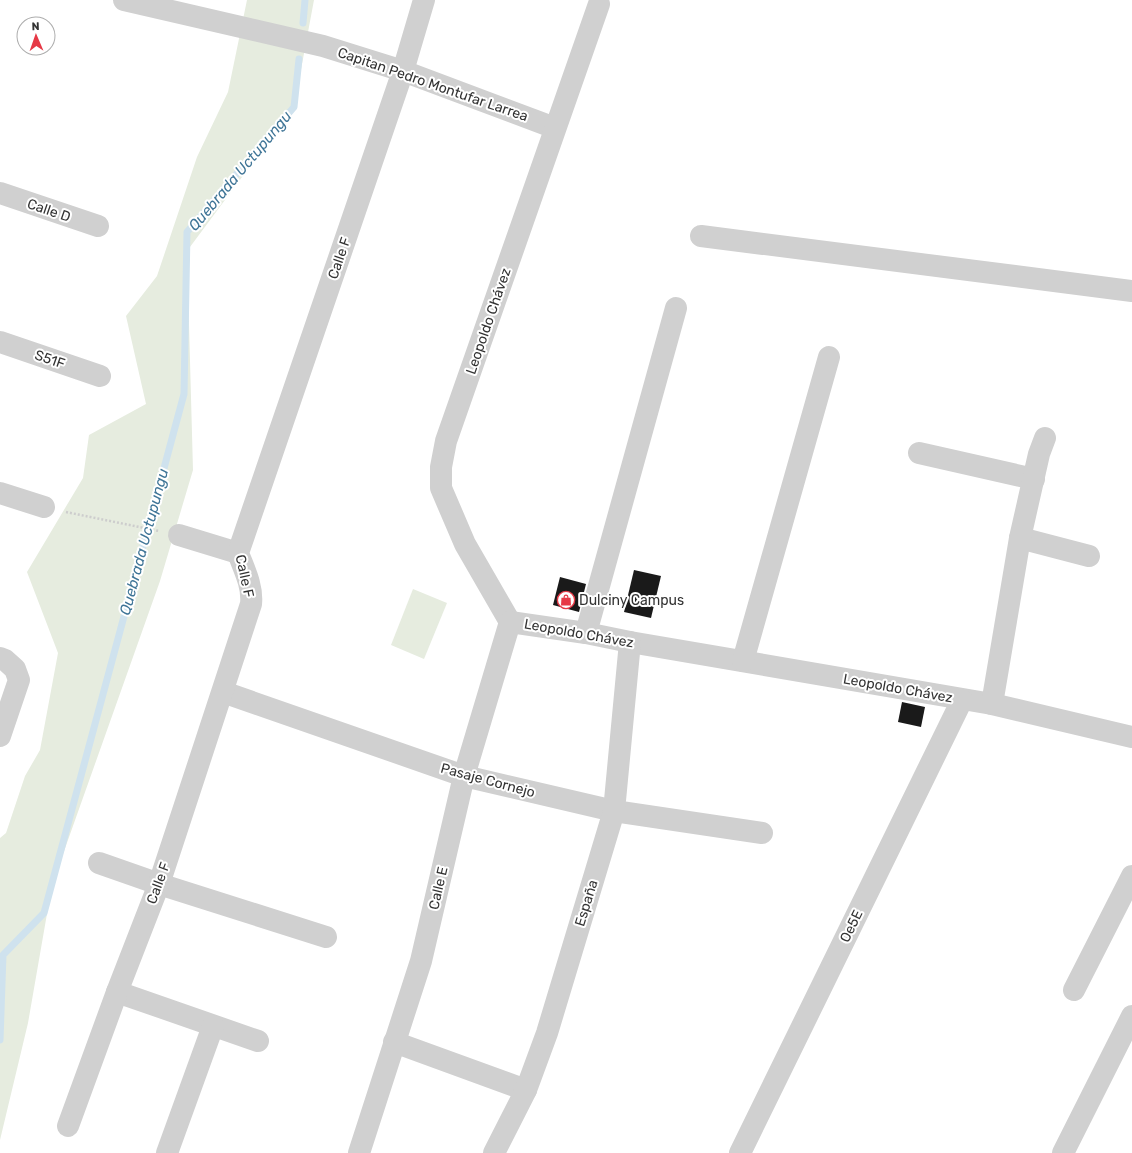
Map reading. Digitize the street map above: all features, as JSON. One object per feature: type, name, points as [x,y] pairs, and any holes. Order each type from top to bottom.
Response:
[{"type":"street","name":"Capitan Pedro Montufar Larrea","points":[[124,0],[323,46],[403,71],[555,128]]},
{"type":"street","name":"Calle F","points":[[68,1126],[158,884],[251,604],[252,596],[250,587],[238,553],[403,71],[424,0]]},
{"type":"street","name":"Leopoldo Chávez","points":[[598,4],[446,441],[441,467],[441,488],[465,544],[510,622],[586,633],[630,642],[992,704],[1132,737]]},
{"type":"street","name":"Calle D","points":[[0,193],[98,226]]},
{"type":"street","points":[[701,236],[1132,291]]},
{"type":"street","points":[[586,633],[676,308]]},
{"type":"street","name":"S51F","points":[[0,342],[100,376]]},
{"type":"street","points":[[744,661],[829,357]]},
{"type":"street","points":[[992,704],[1020,538],[1039,454],[1045,438]]},
{"type":"street","points":[[919,453],[1034,479]]},
{"type":"street","points":[[0,493],[44,507]]},
{"type":"street","points":[[179,535],[238,553]]},
{"type":"street","points":[[1020,538],[1089,556]]},
{"type":"street","name":"Calle E","points":[[358,1153],[421,961],[464,776],[510,622]]},
{"type":"street","name":"España","points":[[494,1153],[526,1090],[547,1032],[614,811],[630,642]]},
{"type":"street","points":[[0,658],[5,660],[15,669],[19,680],[0,736]]},
{"type":"street","name":"Pasaje Cornejo","points":[[223,692],[464,776],[614,811],[762,833]]},
{"type":"street","name":"Oe5E","points":[[740,1153],[962,700]]},
{"type":"street","points":[[99,863],[158,884],[326,937]]},
{"type":"street","points":[[1074,990],[1132,876]]},
{"type":"street","points":[[117,992],[258,1042]]},
{"type":"street","points":[[1063,1153],[1132,1016]]},
{"type":"street","points":[[166,1153],[214,1026]]},
{"type":"street","points":[[394,1042],[526,1090]]},
{"type":"path","points":[[44,507],[179,535]]},
{"type":"shaded area","points":[[247,0],[314,0],[294,107],[187,251],[193,470],[160,581],[52,885],[28,1023],[0,1140],[0,838],[6,833],[25,776],[40,750],[58,653],[27,572],[83,478],[89,435],[146,404],[126,316],[157,276],[197,157],[228,92]]},
{"type":"shaded area","points":[[413,589],[447,603],[424,659],[391,645]]},
{"type":"building","points":[[634,570],[661,576],[651,618],[624,612]]},
{"type":"building","points":[[560,577],[586,584],[579,612],[553,605]]},
{"type":"building","points":[[902,702],[925,707],[921,727],[898,722]]},
{"type":"waterway","name":"Quebrada Uctupungu","points":[[303,23],[305,0]]},
{"type":"waterway","name":"Quebrada Uctupungu","points":[[0,1040],[3,955],[44,913],[184,394],[187,232],[294,107],[299,59]]},
{"type":"place","name":"Dulciny Campus","points":[[566,600]]}]
